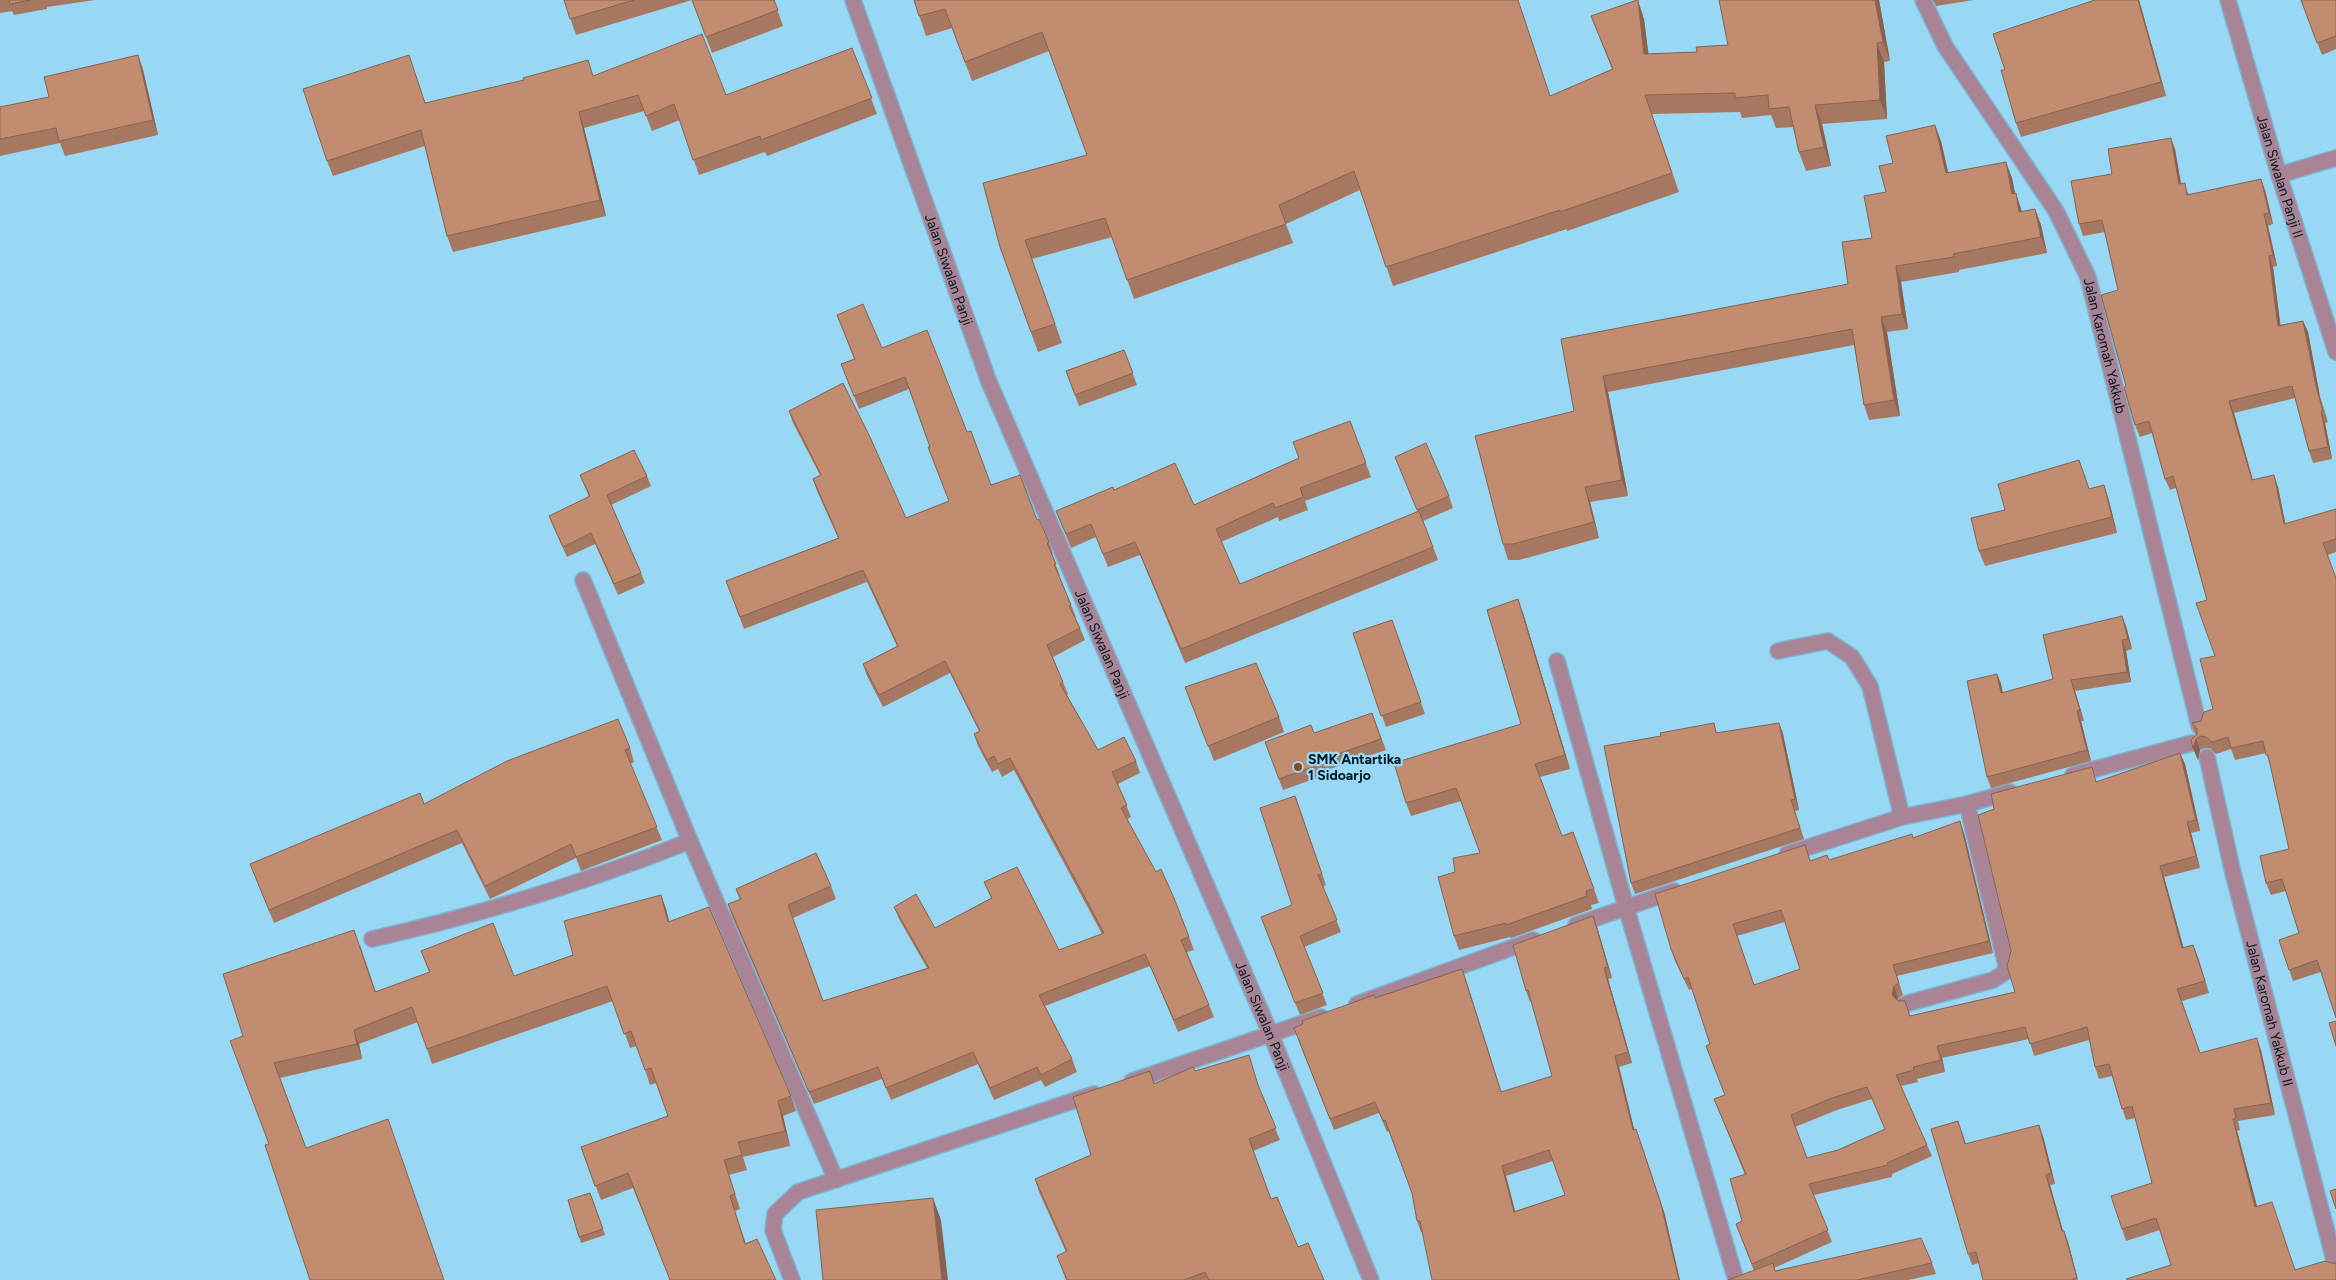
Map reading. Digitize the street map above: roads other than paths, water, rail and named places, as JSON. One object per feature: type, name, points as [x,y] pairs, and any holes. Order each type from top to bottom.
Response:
[{"type":"street","name":"Jalan Siwalan Panji","points":[[854,0],[990,382],[1271,1035],[1371,1280]]},
{"type":"street","name":"Jalan Karomah Yakkub","points":[[1923,0],[1945,46],[2056,211],[2088,277],[2199,726]]},
{"type":"street","name":"Jalan Siwalan Panji II","points":[[2228,0],[2279,175],[2336,352]]},
{"type":"street","points":[[2279,175],[2336,158]]},
{"type":"street","points":[[583,580],[690,841],[836,1180]]},
{"type":"street","points":[[1778,651],[1828,641],[1852,657],[1870,686],[1902,817]]},
{"type":"street","points":[[1557,661],[1626,907],[1736,1280]]},
{"type":"street","points":[[2061,778],[2192,743]]},
{"type":"street","name":"Jalan Karomah Yakkub II","points":[[2207,757],[2233,873],[2336,1267]]},
{"type":"street","points":[[1773,859],[1902,817],[1967,804],[2023,788]]},
{"type":"street","points":[[1905,1004],[1993,980],[2004,973],[2006,964],[1967,804]]},
{"type":"street","points":[[372,939],[456,919],[625,866],[690,841]]},
{"type":"street","points":[[792,1280],[773,1230],[775,1214],[798,1192],[1271,1035],[1626,907],[1690,886]]},
{"type":"place","name":"SMK Antartika 1 Sidoarjo","points":[[1298,767]]}]
